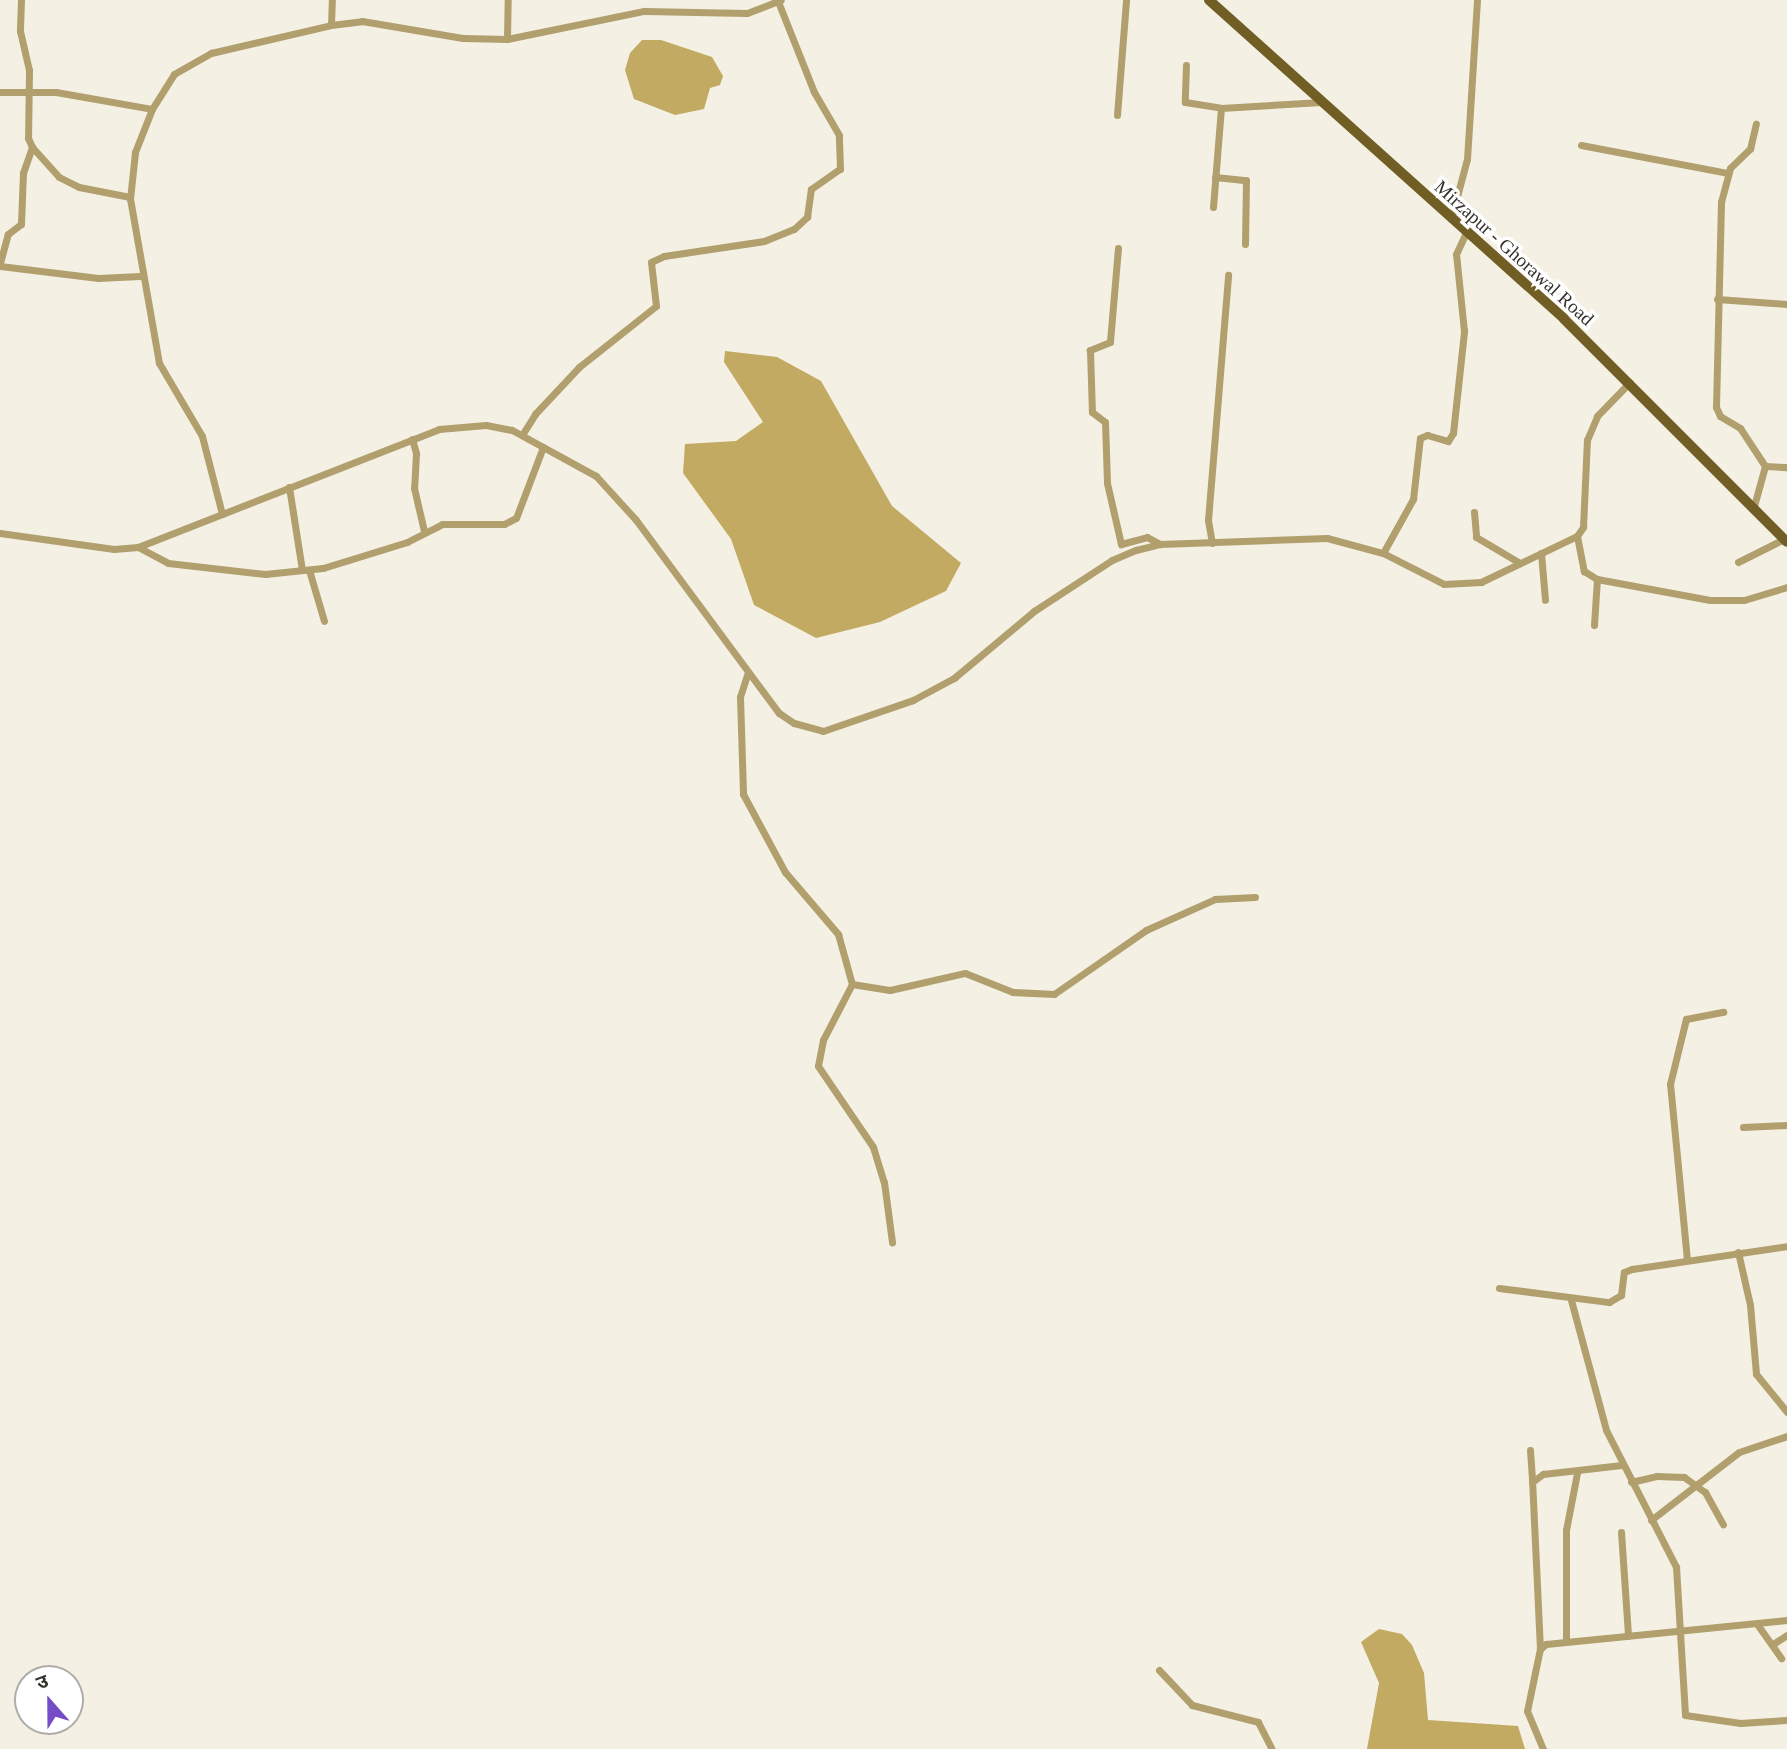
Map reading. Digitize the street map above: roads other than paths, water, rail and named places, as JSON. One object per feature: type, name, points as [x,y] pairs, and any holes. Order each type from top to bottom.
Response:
[{"type":"main road","name":"Mirzapur - Ghorawal Road","points":[[1209,0],[1630,383],[1786,540]]},
{"type":"street","points":[[22,0],[20,31],[32,146],[23,173],[21,224],[7,236],[0,264],[98,278],[140,276]]},
{"type":"street","points":[[331,25],[332,0]]},
{"type":"street","points":[[506,39],[508,0]]},
{"type":"street","points":[[1117,115],[1126,0]]},
{"type":"street","points":[[1451,219],[1467,159],[1477,0]]},
{"type":"street","points":[[222,514],[202,436],[159,363],[140,276],[130,197],[130,169],[152,108],[174,74],[194,60],[331,25],[362,21],[463,38],[506,39],[644,12],[731,15],[780,2],[814,92],[839,135],[840,169],[811,189],[807,217],[794,229],[764,241],[664,256],[651,262],[656,306],[579,367],[535,414],[522,435]]},
{"type":"street","points":[[1186,65],[1185,102],[1221,108],[1322,102]]},
{"type":"street","points":[[0,92],[87,96],[152,108]]},
{"type":"street","points":[[1213,207],[1221,108]]},
{"type":"street","points":[[1754,506],[1765,466],[1740,428],[1717,412],[1717,299],[1721,202],[1728,173],[1750,149],[1756,124]]},
{"type":"street","points":[[1581,145],[1728,173]]},
{"type":"street","points":[[32,146],[59,177],[79,187],[130,197]]},
{"type":"street","points":[[1215,177],[1246,180],[1245,244]]},
{"type":"street","points":[[1383,553],[1413,499],[1420,438],[1427,435],[1448,441],[1453,433],[1464,331],[1456,254],[1466,233]]},
{"type":"street","points":[[1118,248],[1110,342],[1090,350],[1092,412],[1105,422],[1107,483],[1121,544],[1147,537],[1160,544]]},
{"type":"street","points":[[1212,543],[1208,520],[1228,275]]},
{"type":"street","points":[[1717,299],[1787,304]]},
{"type":"street","points":[[0,533],[114,549],[138,547],[439,429],[486,425],[522,435],[596,476],[617,496],[779,713],[794,723],[823,731],[860,721],[954,678],[1034,611],[1112,560],[1160,544],[1327,538],[1383,553],[1444,584],[1461,586],[1541,554],[1577,536],[1583,527],[1587,440],[1597,416],[1630,383]]},
{"type":"street","points":[[412,439],[416,453],[414,488],[424,531]]},
{"type":"street","points":[[138,547],[167,563],[252,574],[306,570],[407,542],[442,524],[513,521],[543,447]]},
{"type":"street","points":[[1765,466],[1787,467]]},
{"type":"street","points":[[289,486],[306,570],[324,621]]},
{"type":"street","points":[[1474,512],[1476,537],[1520,563]]},
{"type":"street","points":[[1577,536],[1584,571],[1597,579],[1710,600],[1744,600],[1787,587]]},
{"type":"street","points":[[1738,562],[1766,552],[1786,540]]},
{"type":"street","points":[[1541,554],[1545,600]]},
{"type":"street","points":[[1594,625],[1597,579]]},
{"type":"street","points":[[748,672],[740,696],[743,794],[785,872],[838,934],[852,984],[823,1040],[818,1066],[873,1147],[884,1182],[892,1242]]},
{"type":"street","points":[[852,984],[890,990],[965,973],[1013,992],[1054,994],[1146,930],[1215,899],[1255,897]]},
{"type":"street","points":[[1687,1260],[1677,1192],[1670,1084],[1686,1019],[1724,1012]]},
{"type":"street","points":[[1743,1127],[1787,1125]]},
{"type":"street","points":[[1499,1288],[1571,1300],[1616,1300],[1624,1272],[1787,1246]]},
{"type":"street","points":[[1738,1252],[1750,1305],[1756,1374],[1787,1412]]},
{"type":"street","points":[[1571,1300],[1596,1400],[1621,1465],[1676,1567],[1683,1632],[1682,1707],[1688,1718],[1740,1723],[1787,1720]]},
{"type":"street","points":[[1651,1520],[1693,1483],[1738,1452],[1787,1436]]},
{"type":"street","points":[[1530,1450],[1540,1649],[1527,1711],[1543,1749]]},
{"type":"street","points":[[1532,1482],[1543,1475],[1577,1473],[1621,1465]]},
{"type":"street","points":[[1566,1640],[1566,1531],[1577,1473]]},
{"type":"street","points":[[1631,1482],[1671,1475],[1693,1483],[1704,1492],[1723,1524]]},
{"type":"street","points":[[1621,1532],[1628,1636]]},
{"type":"street","points":[[1540,1649],[1566,1640],[1683,1632],[1787,1620]]},
{"type":"street","points":[[1757,1624],[1781,1658]]},
{"type":"street","points":[[1773,1644],[1787,1635]]},
{"type":"street","points":[[1159,1670],[1192,1705],[1258,1721],[1272,1749]]}]
